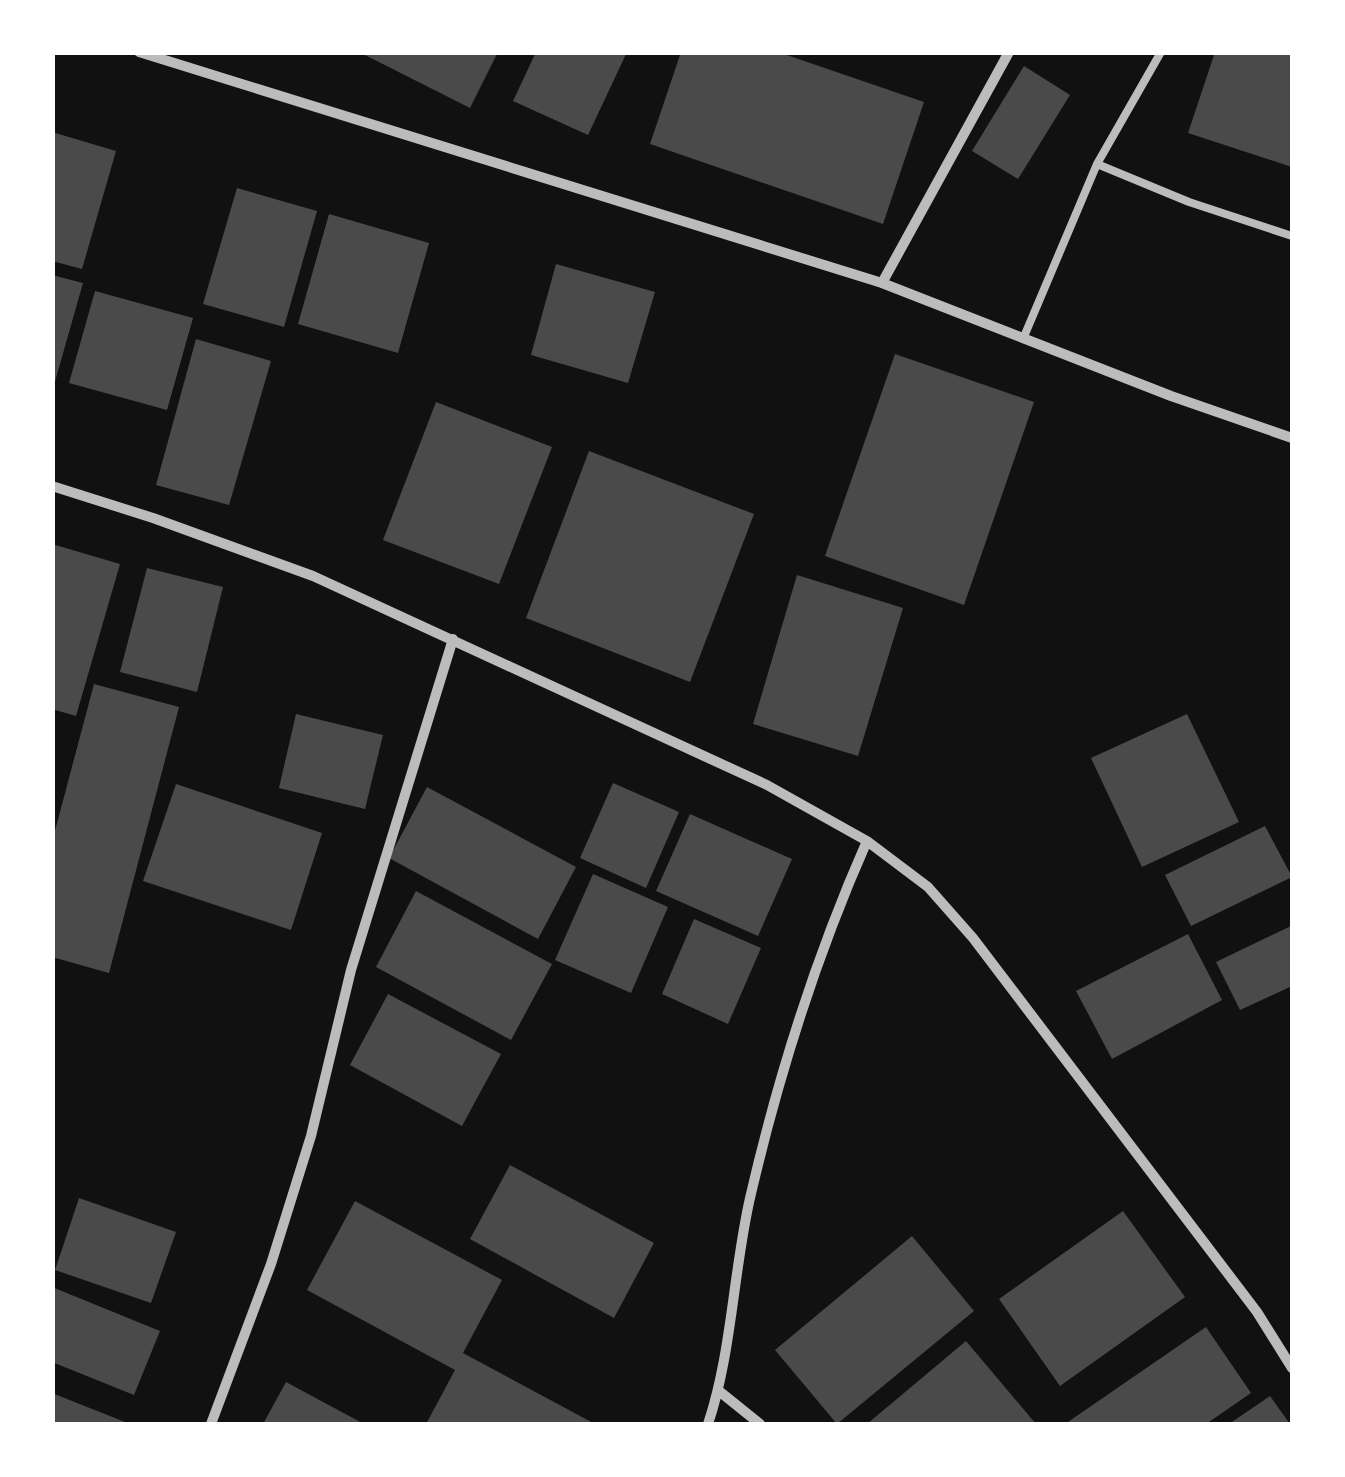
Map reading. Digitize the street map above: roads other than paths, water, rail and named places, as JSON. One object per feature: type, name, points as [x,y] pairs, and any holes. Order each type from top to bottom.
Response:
[{"type":"street","points":[[139,52],[882,284],[1170,396],[1292,438]]},
{"type":"street","points":[[882,284],[1009,52]]},
{"type":"street","points":[[52,486],[313,576],[766,785],[867,841],[928,887],[973,938],[1257,1312],[1292,1368]]},
{"type":"street","points":[[211,1424],[272,1264],[311,1136],[351,970],[452,638]]},
{"type":"street","points":[[708,1424],[719,1392],[734,1286],[764,1146],[828,936],[867,841]]},
{"type":"street","points":[[719,1392],[760,1424]]},
{"type":"lane","points":[[1023,339],[1098,164],[1160,52]]},
{"type":"lane","points":[[1098,164],[1189,202],[1292,236]]}]
